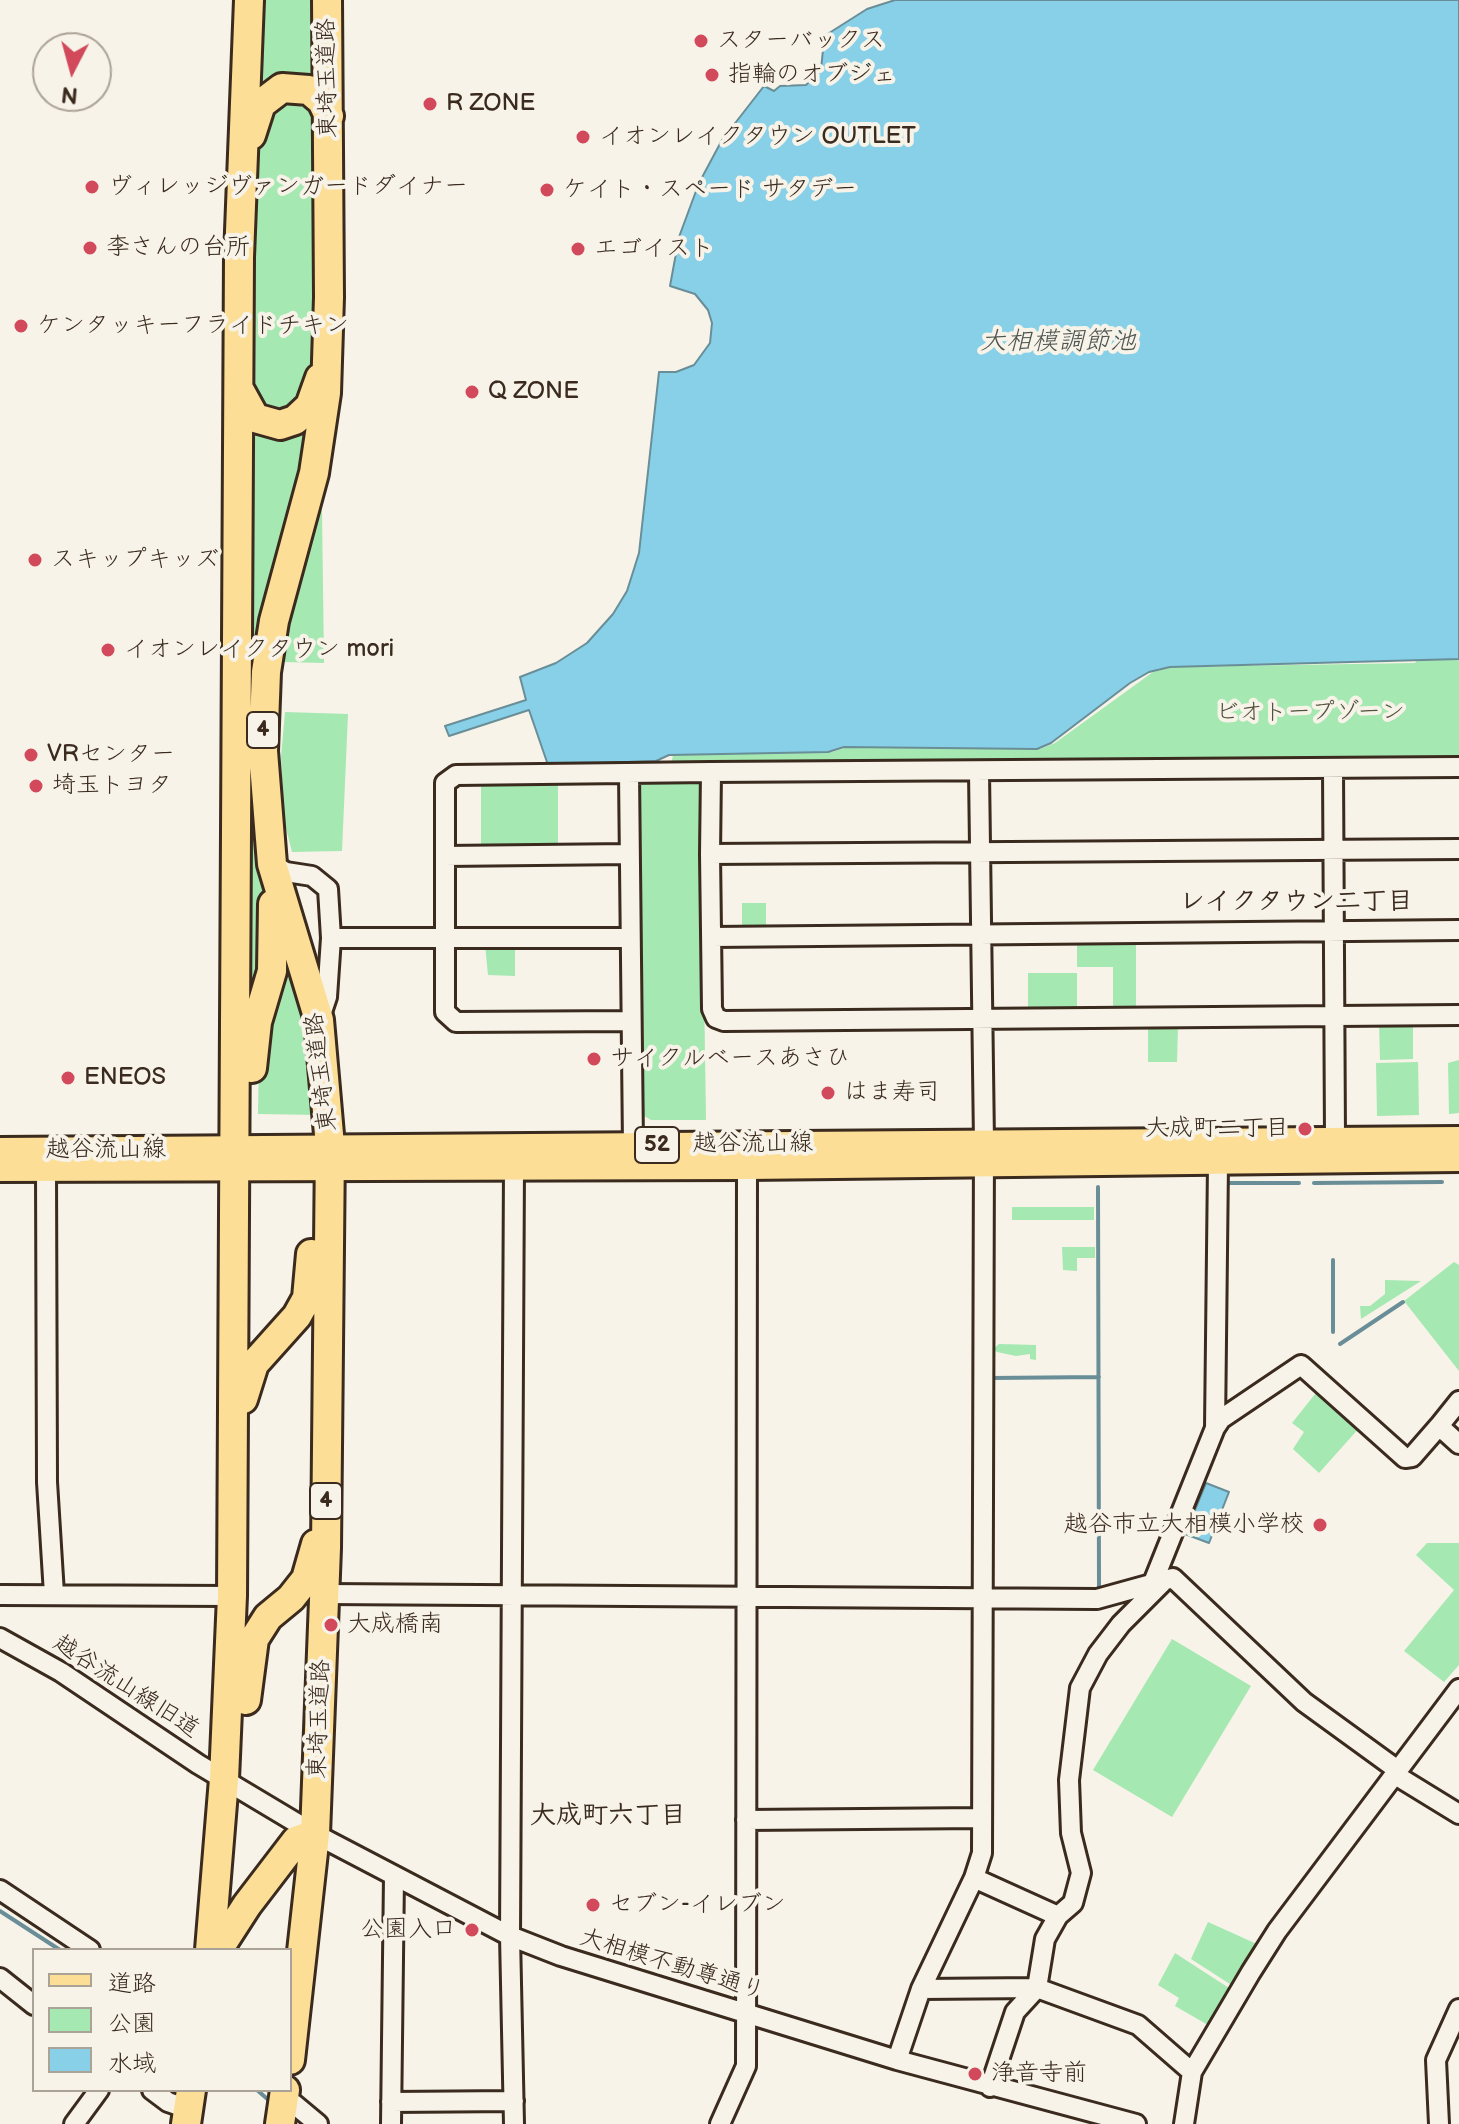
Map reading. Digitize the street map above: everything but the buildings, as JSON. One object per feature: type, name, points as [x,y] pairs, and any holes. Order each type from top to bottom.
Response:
[{"type":"highway","name":"4","points":[[210,1948],[224,1779],[232,1596],[240,1156],[238,388],[240,202],[249,0]]},
{"type":"highway","name":"東埼玉道路","points":[[292,2042],[315,1834],[326,1488],[326,1160],[319,1020],[272,864],[263,751],[266,672],[279,597],[303,517],[321,434],[329,314],[327,0]]},
{"type":"highway","name":"4","points":[[240,202],[248,175],[252,126],[266,98],[282,88],[300,87],[322,101],[329,116]]},
{"type":"highway","name":"4","points":[[238,388],[248,410],[263,423],[280,425],[304,413],[319,384],[329,314]]},
{"type":"highway","name":"4","points":[[240,1156],[253,1050],[274,954],[272,864]]},
{"type":"highway","name":"4","points":[[235,1445],[247,1382],[254,1364],[265,1347],[291,1323],[307,1298],[326,1160]]},
{"type":"highway","name":"4","points":[[224,1779],[238,1763],[243,1751],[248,1668],[254,1639],[268,1617],[291,1598],[306,1579],[314,1558],[326,1488]]},
{"type":"highway","points":[[219,1948],[232,1926],[296,1841],[315,1834]]},
{"type":"main road","name":"越谷流山線","points":[[0,1150],[514,1167],[747,1167],[982,1153],[1335,1139],[1459,1139]]},
{"type":"main road","name":"越谷流山線","points":[[326,1160],[633,1145],[982,1153],[1218,1163],[1459,1159]]},
{"type":"main road","name":"越谷流山線","points":[[0,1169],[46,1170],[240,1156]]},
{"type":"street","points":[[630,1021],[456,1022],[445,1012],[445,783],[456,775],[1459,767]]},
{"type":"street","points":[[1333,769],[1335,1139]]},
{"type":"street","points":[[711,772],[712,1009],[716,1018],[724,1021],[1459,1015]]},
{"type":"street","points":[[897,2060],[921,1989],[982,1859],[983,934],[979,772]]},
{"type":"street","points":[[629,773],[633,1145]]},
{"type":"street","points":[[710,854],[1459,849]]},
{"type":"street","points":[[445,856],[629,854]]},
{"type":"street","points":[[272,864],[286,872],[312,876],[328,889],[331,938],[327,997],[319,1020]]},
{"type":"street","points":[[712,937],[1459,930]]},
{"type":"street","points":[[331,938],[630,938]]},
{"type":"street","points":[[1215,1428],[1218,1163]]},
{"type":"street","points":[[514,1167],[510,1936],[514,2124]]},
{"type":"street","points":[[720,2124],[746,2066],[747,1167]]},
{"type":"street","points":[[46,1170],[47,1482],[54,1594]]},
{"type":"street","points":[[990,2087],[1015,2012],[1037,1988],[1045,1939],[1058,1916],[1073,1903],[1081,1873],[1071,1833],[1069,1780],[1080,1688],[1098,1654],[1159,1582],[1215,1428],[1221,1419],[1301,1365],[1405,1458],[1412,1457],[1459,1401]]},
{"type":"street","points":[[1439,1426],[1459,1444]]},
{"type":"street","points":[[324,1594],[1097,1599],[1173,1578],[1304,1702],[1398,1774],[1459,1814]]},
{"type":"street","points":[[0,1595],[232,1596]]},
{"type":"street","name":"越谷流山線旧道","points":[[0,1638],[61,1672],[224,1779]]},
{"type":"street","points":[[1184,2124],[1192,2072],[1277,1931],[1459,1689]]},
{"type":"street","name":"大相模不動尊通り","points":[[224,1779],[315,1834],[394,1876],[510,1936],[561,1956],[897,2060],[1136,2124]]},
{"type":"street","points":[[746,1820],[982,1818]]},
{"type":"street","points":[[391,2124],[394,1876]]},
{"type":"street","points":[[974,1878],[1058,1916]]},
{"type":"street","points":[[0,1890],[87,1948]]},
{"type":"street","points":[[0,1978],[32,2003]]},
{"type":"street","points":[[921,1989],[1037,1988],[1138,2025],[1192,2072]]},
{"type":"street","points":[[1439,2124],[1436,2060],[1459,2009]]},
{"type":"street","points":[[74,2124],[98,2092]]},
{"type":"street","points":[[155,2092],[168,2102],[189,2108]]},
{"type":"street","points":[[391,2102],[514,2101]]},
{"type":"street","points":[[283,2106],[294,2104],[318,2124]]},
{"type":"green space","points":[[256,0],[319,0],[321,87],[278,78],[253,92]]},
{"type":"green space","points":[[274,101],[311,104],[321,127],[312,380],[300,403],[274,416],[251,394],[248,219],[258,125]]},
{"type":"green space","points":[[318,411],[274,584],[263,842],[267,954],[246,1049],[246,421]]},
{"type":"green space","points":[[319,504],[322,511],[324,663],[283,662],[298,581]]},
{"type":"green space","name":"ビオトープゾーン","points":[[1418,659],[1459,659],[1459,760],[671,765],[673,755],[832,752],[848,747],[1040,749],[1055,743],[1153,672],[1173,667],[1415,663]]},
{"type":"green space","points":[[285,712],[348,714],[342,851],[292,852],[284,820],[281,757]]},
{"type":"green space","points":[[698,778],[701,785],[706,1120],[651,1120],[639,1113],[638,781]]},
{"type":"green space","points":[[481,781],[558,781],[558,849],[481,849]]},
{"type":"green space","points":[[742,903],[766,903],[766,928],[742,928]]},
{"type":"green space","points":[[280,924],[310,1018],[320,1115],[258,1114],[259,1056]]},
{"type":"green space","points":[[1077,939],[1136,940],[1136,1008],[1113,1007],[1113,967],[1077,967]]},
{"type":"green space","points":[[485,944],[515,944],[515,976],[488,975]]},
{"type":"green space","points":[[1028,973],[1077,973],[1077,1008],[1028,1008]]},
{"type":"green space","points":[[1379,1023],[1413,1023],[1413,1059],[1380,1060]]},
{"type":"green space","points":[[1148,1025],[1178,1025],[1177,1062],[1148,1062]]},
{"type":"green space","points":[[1459,1060],[1459,1113],[1449,1114],[1448,1063]]},
{"type":"green space","points":[[1418,1062],[1419,1115],[1377,1116],[1376,1063]]},
{"type":"green space","points":[[1012,1207],[1094,1207],[1094,1220],[1012,1220]]},
{"type":"green space","points":[[1062,1247],[1095,1247],[1095,1258],[1077,1258],[1077,1271],[1063,1270]]},
{"type":"green space","points":[[1454,1262],[1459,1265],[1459,1371],[1404,1301]]},
{"type":"green space","points":[[1385,1280],[1421,1281],[1361,1319],[1360,1306],[1370,1306],[1385,1294]]},
{"type":"green space","points":[[999,1344],[1036,1345],[1036,1360],[1030,1359],[1030,1354],[1016,1356],[997,1352],[993,1349]]},
{"type":"green space","points":[[1319,1389],[1360,1427],[1319,1473],[1293,1449],[1304,1432],[1292,1423]]},
{"type":"green space","points":[[1427,1543],[1459,1543],[1459,1665],[1444,1682],[1404,1651],[1454,1590],[1416,1555]]},
{"type":"green space","points":[[1172,1639],[1251,1686],[1172,1817],[1093,1770]]},
{"type":"green space","points":[[1208,1922],[1259,1945],[1233,1986],[1191,1959]]},
{"type":"green space","points":[[1175,1953],[1229,1988],[1208,2025],[1175,2006],[1179,1998],[1158,1985]]},
{"type":"water","name":"大相模調節池","points":[[895,0],[1459,0],[1459,659],[1170,667],[1149,672],[1130,683],[1051,743],[1037,749],[844,747],[828,752],[669,755],[656,761],[548,765],[529,710],[449,736],[445,726],[526,700],[520,677],[556,663],[587,643],[613,614],[627,591],[639,553],[659,372],[676,372],[694,365],[710,343],[712,323],[708,310],[695,294],[670,286],[679,237],[699,183],[722,140],[764,86],[774,91],[780,86],[806,85],[821,69],[823,50],[831,42],[826,35],[867,9]]},
{"type":"water","points":[[1206,1483],[1229,1492],[1209,1543],[1185,1534]]},
{"type":"waterway","points":[[1314,1183],[1442,1182]]},
{"type":"waterway","points":[[1227,1183],[1299,1183]]},
{"type":"waterway","points":[[1098,1187],[1099,1588]]},
{"type":"waterway","points":[[1333,1260],[1333,1332]]},
{"type":"waterway","points":[[1340,1344],[1403,1302]]},
{"type":"waterway","points":[[991,1378],[1099,1377]]},
{"type":"waterway","points":[[0,1911],[57,1948]]},
{"type":"waterway","points":[[259,2092],[272,2103]]},
{"type":"place","name":"スターバックス","points":[[701,41]]},
{"type":"place","name":"指輪のオブジェ","points":[[712,75]]},
{"type":"place","name":"R ZONE","points":[[430,104]]},
{"type":"place","name":"イオンレイクタウン OUTLET","points":[[583,137]]},
{"type":"place","name":"ヴィレッジヴァンガードダイナー","points":[[92,187]]},
{"type":"place","name":"ケイト・スペード サタデー","points":[[547,190]]},
{"type":"place","name":"李さんの台所","points":[[90,248]]},
{"type":"place","name":"エゴイスト","points":[[578,249]]},
{"type":"place","name":"ケンタッキーフライドチキン","points":[[21,326]]},
{"type":"place","name":"Q ZONE","points":[[472,392]]},
{"type":"place","name":"スキップキッズ","points":[[35,560]]},
{"type":"place","name":"イオンレイクタウン mori","points":[[108,650]]},
{"type":"place","name":"VRセンター","points":[[31,755]]},
{"type":"place","name":"埼玉トヨタ","points":[[36,786]]},
{"type":"place","name":"サイクルベースあさひ","points":[[594,1059]]},
{"type":"place","name":"ENEOS","points":[[68,1078]]},
{"type":"place","name":"はま寿司","points":[[828,1093]]},
{"type":"place","name":"大成町二丁目","points":[[1305,1129]]},
{"type":"place","name":"越谷市立大相模小学校","points":[[1320,1525]]},
{"type":"place","name":"大成橋南","points":[[331,1625]]},
{"type":"place","name":"セブン-イレブン","points":[[593,1905]]},
{"type":"place","name":"公園入口","points":[[472,1930]]},
{"type":"place","name":"浄音寺前","points":[[975,2074]]},
{"type":"district","name":"レイクタウン二丁目","points":[[1296,902]]},
{"type":"district","name":"大成町六丁目","points":[[608,1816]]}]
